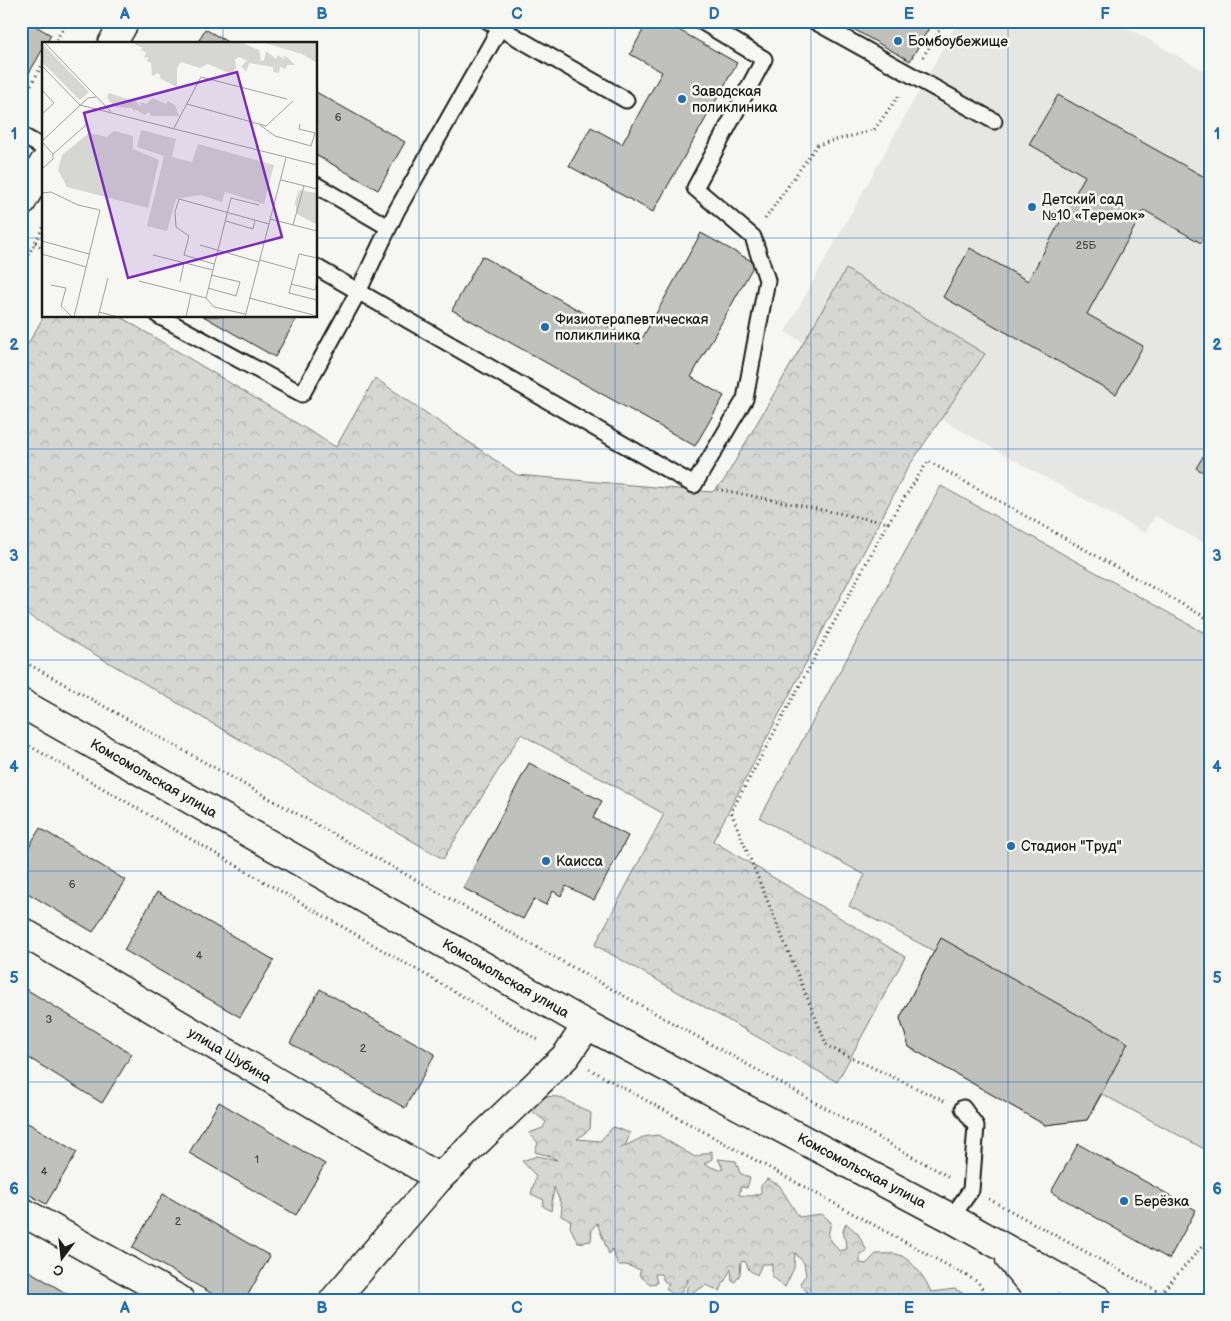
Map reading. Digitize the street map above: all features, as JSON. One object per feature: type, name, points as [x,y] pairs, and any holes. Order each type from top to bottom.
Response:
[{"type":"street","points":[[113,42],[125,21]]},
{"type":"street","points":[[21,203],[42,167]]},
{"type":"street","name":"Комсомольская улица","points":[[21,703],[587,1024],[996,1242],[1098,1300]]},
{"type":"street","name":"улица Шубина","points":[[21,931],[440,1178]]},
{"type":"street","points":[[334,1300],[440,1178],[566,1056],[587,1024]]},
{"type":"street","points":[[21,1211],[180,1300]]},
{"type":"street","name":"Комсомольская улица","points":[[996,1242],[1042,1294],[1045,1300]]},
{"type":"lane","points":[[318,268],[694,485],[746,399],[767,280],[752,237],[695,188],[764,59],[701,21]]},
{"type":"lane","points":[[814,21],[994,121]]},
{"type":"lane","points":[[163,318],[302,394],[358,292],[388,227],[497,24],[626,100]]},
{"type":"lane","points":[[21,135],[42,147]]},
{"type":"lane","points":[[318,186],[388,227]]},
{"type":"lane","points":[[951,1218],[971,1190],[976,1126],[963,1108]]},
{"type":"path","points":[[56,21],[64,26]]},
{"type":"path","points":[[55,42],[67,21]]},
{"type":"path","points":[[752,237],[817,145],[874,130],[913,75],[944,21]]},
{"type":"path","points":[[21,102],[42,65]]},
{"type":"path","points":[[21,268],[42,229]]},
{"type":"path","points":[[34,243],[42,248]]},
{"type":"path","points":[[963,1108],[827,1046],[731,812],[888,522],[928,461],[1210,620]]},
{"type":"path","points":[[694,485],[888,522]]},
{"type":"path","points":[[21,660],[1171,1300]]},
{"type":"path","points":[[21,741],[566,1056],[978,1282],[989,1300]]},
{"type":"path","points":[[1161,1293],[1206,1242],[1210,1241]]},
{"type":"shaded area","name":"Детский сад №10 «Теремок»","points":[[958,21],[1115,21],[1210,74],[1210,546],[1155,516],[1145,533],[785,332]]},
{"type":"green space","points":[[846,269],[985,354],[907,469],[713,841],[905,957],[837,1082],[595,945],[664,814],[521,734],[443,859],[21,611],[21,356],[43,318],[122,318],[336,447],[375,378],[517,475],[712,492],[723,482]]},
{"type":"green space","name":"Стадион \"Труд\"","points":[[941,486],[1210,636],[1210,1152],[1102,1094],[1087,1120],[1045,1125],[909,1047],[900,1018],[934,951],[849,906],[865,875],[760,818]]},
{"type":"green space","points":[[542,1096],[559,1097],[591,1113],[590,1129],[577,1139],[600,1141],[613,1127],[630,1133],[626,1144],[621,1148],[643,1137],[658,1135],[695,1157],[712,1151],[712,1159],[704,1164],[719,1170],[723,1169],[718,1159],[736,1161],[740,1173],[750,1178],[747,1188],[741,1187],[739,1195],[751,1196],[761,1193],[761,1186],[767,1179],[779,1185],[799,1217],[822,1214],[831,1222],[828,1236],[839,1251],[847,1249],[843,1231],[846,1223],[858,1234],[867,1251],[860,1254],[860,1263],[866,1264],[876,1254],[900,1255],[910,1261],[931,1292],[955,1289],[968,1296],[968,1300],[813,1300],[800,1283],[806,1275],[804,1263],[795,1253],[794,1268],[785,1287],[772,1276],[772,1264],[762,1264],[757,1275],[749,1270],[745,1261],[741,1262],[740,1274],[735,1282],[732,1280],[731,1269],[720,1291],[706,1285],[686,1295],[688,1279],[680,1294],[672,1294],[666,1288],[669,1284],[664,1281],[661,1274],[655,1274],[657,1283],[650,1284],[639,1275],[641,1270],[626,1265],[618,1265],[612,1249],[609,1254],[597,1223],[592,1229],[591,1241],[578,1243],[570,1227],[571,1221],[561,1216],[562,1207],[554,1187],[551,1211],[543,1206],[544,1200],[531,1194],[536,1176],[522,1161],[537,1156],[557,1160],[535,1152],[538,1143],[529,1133],[543,1128],[546,1122],[527,1107]]},
{"type":"building","points":[[21,21],[27,21],[51,35],[47,42],[42,42],[42,50],[21,87]]},
{"type":"building","name":"Заводская поликлиника","points":[[648,21],[663,21],[737,63],[653,212],[569,166],[591,127],[622,144],[662,72],[630,54]]},
{"type":"building","name":"Бомбоубежище","points":[[839,21],[933,21],[910,61]]},
{"type":"building","points":[[205,29],[228,42],[198,42]]},
{"type":"building","points":[[318,93],[405,142],[378,190],[318,156]]},
{"type":"building","points":[[1058,95],[1210,180],[1210,228],[1201,243],[1144,210],[1087,314],[1143,346],[1116,394],[943,297],[970,248],[1028,281],[1085,176],[1029,144]]},
{"type":"building","name":"Физиотерапевтическая поликлиника","points":[[701,233],[755,263],[691,377],[724,396],[695,446],[452,310],[482,256],[639,344]]},
{"type":"building","points":[[207,318],[297,318],[275,357]]},
{"type":"building","points":[[1210,448],[1210,476],[1196,468]]},
{"type":"building","name":"Каисса","points":[[529,763],[602,801],[593,818],[628,836],[594,900],[566,886],[561,896],[553,891],[546,905],[534,899],[523,919],[463,888]]},
{"type":"building","points":[[40,828],[125,880],[93,932],[21,889],[21,860]]},
{"type":"building","points":[[157,892],[274,960],[240,1017],[124,950]]},
{"type":"building","points":[[941,938],[1128,1043],[1087,1120],[1045,1125],[909,1047],[900,1018]]},
{"type":"building","points":[[21,986],[132,1054],[102,1103],[21,1053]]},
{"type":"building","points":[[320,989],[435,1054],[405,1108],[290,1043]]},
{"type":"building","points":[[219,1102],[325,1164],[296,1215],[189,1153]]},
{"type":"building","points":[[21,1119],[77,1152],[46,1204],[21,1190]]},
{"type":"building","name":"Берёзка","points":[[1078,1144],[1196,1210],[1169,1259],[1051,1192]]},
{"type":"building","points":[[163,1194],[270,1256],[245,1300],[223,1300],[132,1248]]},
{"type":"building","points":[[21,1266],[72,1297],[70,1300],[21,1300]]},
{"type":"place","name":"Бомбоубежище","points":[[898,41]]},
{"type":"place","name":"Заводская поликлиника","points":[[682,99]]},
{"type":"place","name":"Детский сад №10 «Теремок»","points":[[1032,207]]},
{"type":"place","name":"Физиотерапевтическая поликлиника","points":[[545,327]]},
{"type":"place","name":"Стадион \"Труд\"","points":[[1011,846]]},
{"type":"place","name":"Каисса","points":[[546,861]]},
{"type":"place","name":"Берёзка","points":[[1124,1201]]}]
